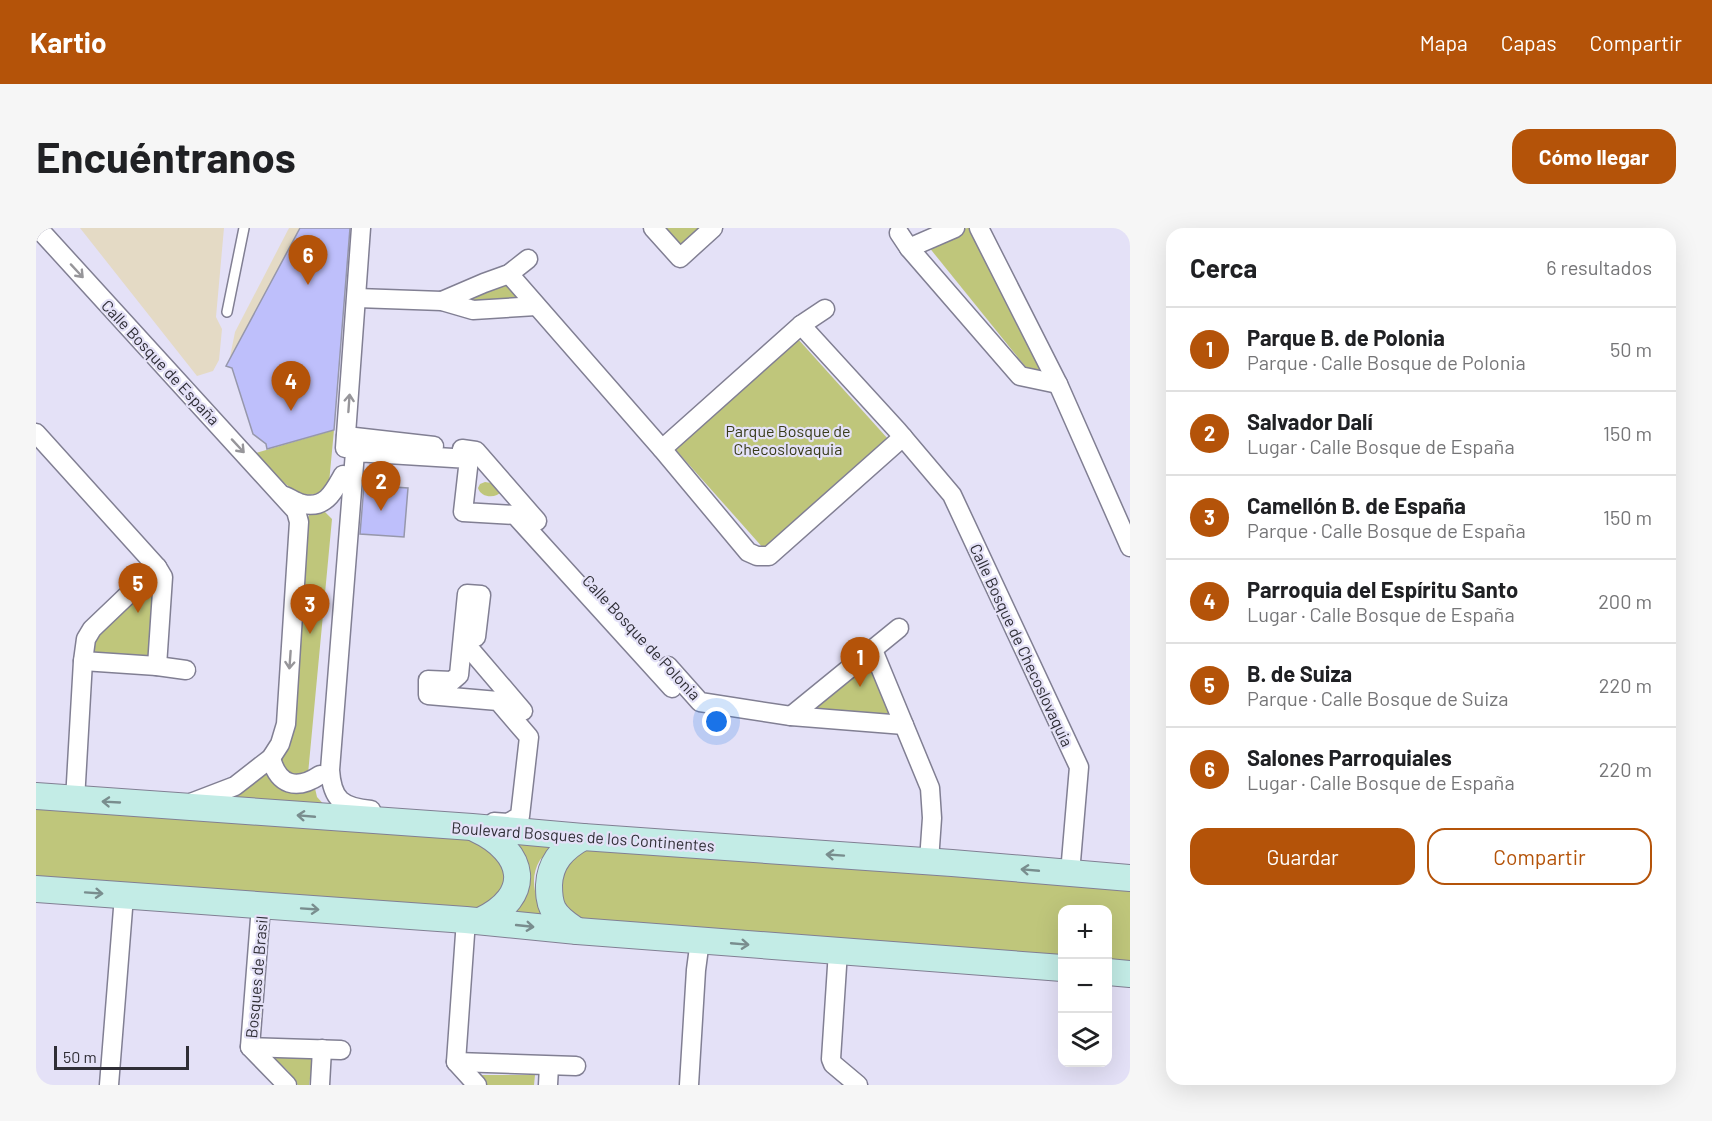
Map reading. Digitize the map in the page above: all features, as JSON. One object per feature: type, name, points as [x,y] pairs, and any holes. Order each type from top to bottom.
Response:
[{"type":"street","name":"Calle Bosque de España","points":[[38,228],[296,511],[298,528],[286,724],[280,744],[271,758],[235,786],[183,806]]},
{"type":"street","points":[[359,820],[331,802],[322,791],[320,775],[361,228]]},
{"type":"street","points":[[652,228],[680,258],[713,228]]},
{"type":"street","points":[[955,228],[904,240],[1020,376],[1058,384]]},
{"type":"street","points":[[979,228],[1058,384],[1130,547]]},
{"type":"street","points":[[442,301],[509,274],[528,259]]},
{"type":"street","points":[[509,274],[662,449],[748,552],[757,556],[769,556],[903,437]]},
{"type":"street","points":[[357,298],[442,301],[473,310],[536,306]]},
{"type":"street","points":[[662,449],[801,325],[825,309]]},
{"type":"street","name":"Calle Bosque de Checoslovaquia","points":[[801,325],[903,437],[952,495],[1079,767],[1070,873]]},
{"type":"street","points":[[36,433],[158,567],[163,577],[157,666]]},
{"type":"street","points":[[346,436],[476,451],[471,504],[522,505]]},
{"type":"street","name":"Calle Bosque de Polonia","points":[[476,451],[700,702],[791,716],[904,725]]},
{"type":"street","points":[[463,691],[481,595],[467,594],[459,675],[452,681],[428,680],[428,695],[498,701],[529,737],[520,816],[508,824],[352,808],[339,799],[331,786],[330,770],[355,452],[469,459],[464,512],[515,515],[672,688]]},
{"type":"street","points":[[283,495],[304,504],[327,500],[343,475]]},
{"type":"street","points":[[75,800],[82,661],[88,633],[158,567]]},
{"type":"street","points":[[473,603],[473,643],[508,694],[540,733],[528,832]]},
{"type":"street","points":[[791,716],[899,628]]},
{"type":"street","points":[[873,650],[930,788],[932,818],[929,861]]},
{"type":"street","points":[[82,661],[186,670]]},
{"type":"street","points":[[435,689],[508,694]]},
{"type":"street","points":[[271,758],[274,771],[281,779],[298,784],[310,782],[320,775]]},
{"type":"street","name":"Boulevard Bosques de los Continentes","points":[[36,796],[929,861],[1130,878]]},
{"type":"street","points":[[472,828],[485,833],[509,852],[516,874],[513,895],[501,909],[473,921]]},
{"type":"street","points":[[577,931],[565,923],[552,908],[549,895],[550,878],[555,862],[561,853],[583,837]]},
{"type":"street","points":[[36,889],[1058,968]]},
{"type":"street","points":[[109,1085],[124,896]]},
{"type":"street","name":"Bosques de Brasil","points":[[261,906],[250,1047],[287,1085]]},
{"type":"street","points":[[473,921],[456,1062],[477,1085]]},
{"type":"street","points":[[689,1085],[700,940]]},
{"type":"street","points":[[838,951],[831,1059],[833,1064],[858,1085]]},
{"type":"street","points":[[1112,972],[1130,974]]},
{"type":"street","name":"Bosques de Brasil","points":[[250,1047],[341,1050]]},
{"type":"street","points":[[320,1085],[322,1050]]},
{"type":"street","points":[[456,1062],[576,1066]]},
{"type":"street","points":[[548,1085],[549,1066]]},
{"type":"lane","points":[[226,312],[244,228]]},
{"type":"shaded area","points":[[80,228],[224,228],[216,317],[222,329],[219,360],[213,371],[197,376]]},
{"type":"shaded area","points":[[289,228],[303,228],[228,367],[235,332]]},
{"type":"green space","points":[[661,228],[707,228],[680,248]]},
{"type":"green space","points":[[967,228],[984,228],[1045,372],[1029,371],[928,246]]},
{"type":"green space","points":[[507,277],[522,301],[474,303],[466,296]]},
{"type":"green space","name":"Parque Bosque de Checoslovaquia","points":[[798,339],[888,439],[765,550],[675,449]]},
{"type":"green space","points":[[334,430],[329,483],[318,493],[309,495],[292,488],[283,482],[256,453]]},
{"type":"green space","points":[[485,482],[497,484],[502,491],[493,496],[482,494],[478,488]]},
{"type":"green space","points":[[319,510],[332,519],[308,774],[294,779],[279,764],[290,747],[306,522],[310,513]]},
{"type":"green space","points":[[159,588],[154,658],[97,657],[91,651],[94,634],[142,591]]},
{"type":"green space","points":[[870,664],[890,715],[811,711]]},
{"type":"green space","points":[[265,770],[276,783],[314,784],[317,797],[327,808],[199,803]]},
{"type":"green space","points":[[36,807],[483,841],[503,854],[510,892],[474,912],[36,877]]},
{"type":"green space","points":[[509,841],[554,847],[540,860],[534,875],[535,890],[546,918],[499,914]]},
{"type":"green space","points":[[585,849],[1130,890],[1130,962],[1112,961],[1112,905],[1058,905],[1058,957],[578,921],[564,911],[557,874]]},
{"type":"green space","points":[[276,1052],[307,1053],[313,1060],[309,1085],[298,1085],[288,1071],[274,1058]]},
{"type":"green space","points":[[474,1075],[535,1075],[534,1085],[485,1085]]},
{"type":"building","points":[[300,228],[350,228],[334,430],[267,449],[266,444],[253,434],[232,368],[226,366]]},
{"type":"building","points":[[364,485],[408,488],[404,537],[360,534]]},
{"type":"place","name":"Salones Parroquiales","points":[[308,285]]},
{"type":"place","name":"Parroquia del Espíritu Santo","points":[[291,411]]},
{"type":"place","name":"Salvador Dalí","points":[[381,511]]},
{"type":"place","name":"B. de Suiza","points":[[138,613]]},
{"type":"place","name":"Camellón B. de España","points":[[310,634]]},
{"type":"place","name":"Parque B. de Polonia","points":[[860,687]]}]
